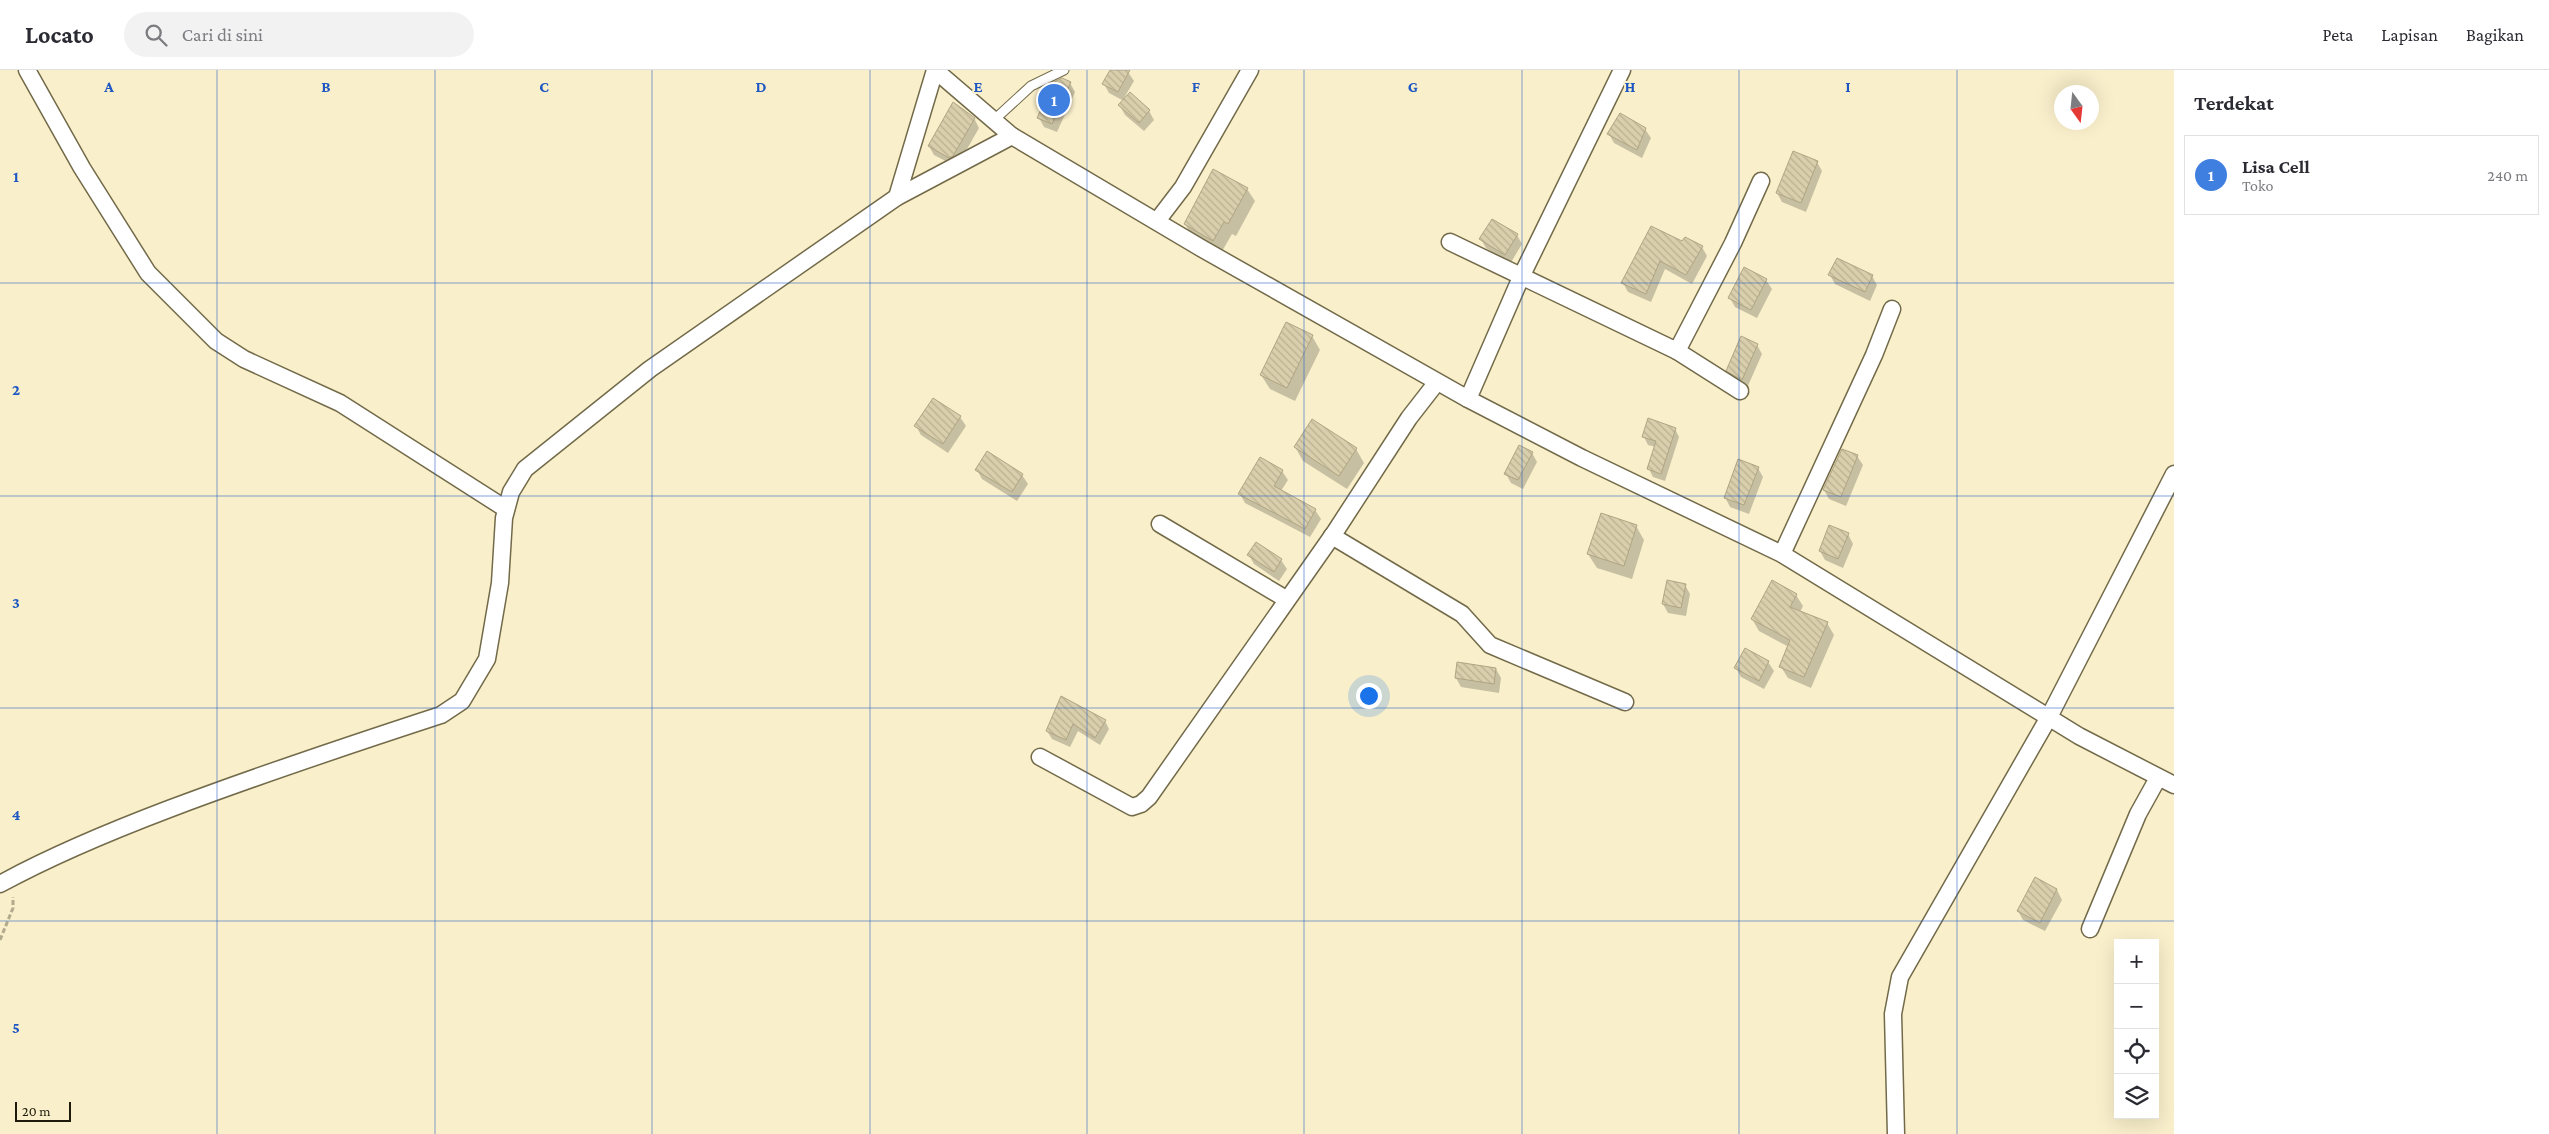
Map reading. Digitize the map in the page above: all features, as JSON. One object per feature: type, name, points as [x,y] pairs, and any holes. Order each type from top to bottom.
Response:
[{"type":"street","points":[[27,70],[82,168],[148,274],[216,341],[244,359],[340,403],[506,509]]},
{"type":"street","points":[[897,197],[935,70],[1012,136],[1157,221],[1468,399],[1582,458],[1782,554],[2079,736],[2174,785]]},
{"type":"street","points":[[1157,221],[1183,187],[1204,154],[1250,70]]},
{"type":"street","points":[[1468,399],[1522,275],[1622,70]]},
{"type":"street","points":[[0,884],[99,836],[263,773],[441,716],[462,701],[487,659],[500,583],[506,509],[510,492],[525,469],[650,368],[897,197],[1012,136]]},
{"type":"street","points":[[1677,351],[1733,243],[1761,181]]},
{"type":"street","points":[[1450,242],[1677,351],[1740,391]]},
{"type":"street","points":[[1782,554],[1867,371],[1892,308]]},
{"type":"street","points":[[1040,757],[1132,807],[1141,804],[1149,797],[1332,536],[1409,418],[1437,382]]},
{"type":"street","points":[[1896,1134],[1893,1014],[1900,977],[2049,717],[2174,474]]},
{"type":"street","points":[[1160,524],[1286,599]]},
{"type":"street","points":[[1332,536],[1462,614],[1490,645],[1626,702]]},
{"type":"street","points":[[2090,929],[2138,814],[2158,778]]},
{"type":"lane","points":[[994,120],[1030,86],[1064,70]]},
{"type":"path","points":[[0,940],[13,908],[15,876]]},
{"type":"building","points":[[1110,70],[1130,70],[1118,92],[1102,84]]},
{"type":"building","points":[[1062,78],[1071,82],[1052,124],[1037,118],[1054,82]]},
{"type":"building","points":[[1130,92],[1150,110],[1139,123],[1118,105]]},
{"type":"building","points":[[953,102],[975,118],[953,156],[949,158],[928,146]]},
{"type":"building","points":[[1620,113],[1646,128],[1637,150],[1607,134]]},
{"type":"building","points":[[1793,151],[1818,161],[1801,203],[1776,193]]},
{"type":"building","points":[[1213,169],[1248,188],[1228,224],[1224,222],[1213,241],[1184,224]]},
{"type":"building","points":[[1492,219],[1518,234],[1505,255],[1479,239]]},
{"type":"building","points":[[1651,226],[1682,241],[1685,237],[1703,246],[1686,275],[1660,261],[1646,294],[1621,283]]},
{"type":"building","points":[[1837,258],[1873,275],[1865,292],[1828,275]]},
{"type":"building","points":[[1744,267],[1767,279],[1751,310],[1728,298]]},
{"type":"building","points":[[1286,322],[1313,335],[1287,388],[1260,375]]},
{"type":"building","points":[[1741,336],[1758,344],[1742,380],[1726,371]]},
{"type":"building","points":[[933,398],[961,416],[943,444],[914,426]]},
{"type":"building","points":[[1648,418],[1676,428],[1661,474],[1647,469],[1656,441],[1642,437]]},
{"type":"building","points":[[1312,419],[1357,448],[1339,476],[1294,447]]},
{"type":"building","points":[[1519,445],[1533,452],[1518,480],[1504,474]]},
{"type":"building","points":[[1842,449],[1858,455],[1841,497],[1823,490]]},
{"type":"building","points":[[987,451],[1023,474],[1012,492],[975,470]]},
{"type":"building","points":[[1260,457],[1283,470],[1274,486],[1316,509],[1305,529],[1238,494]]},
{"type":"building","points":[[1738,459],[1759,467],[1744,505],[1724,498]]},
{"type":"building","points":[[1601,513],[1637,525],[1624,566],[1587,554]]},
{"type":"building","points":[[1829,525],[1849,533],[1838,559],[1819,551]]},
{"type":"building","points":[[1256,542],[1282,559],[1274,572],[1247,555]]},
{"type":"building","points":[[1667,580],[1686,584],[1681,608],[1662,604]]},
{"type":"building","points":[[1772,580],[1797,594],[1790,607],[1828,622],[1804,677],[1779,667],[1790,640],[1751,619]]},
{"type":"building","points":[[1745,648],[1769,661],[1759,681],[1734,668]]},
{"type":"building","points":[[1457,662],[1496,668],[1494,684],[1455,678]]},
{"type":"building","points":[[1061,696],[1106,720],[1095,738],[1073,724],[1066,740],[1046,731]]},
{"type":"building","points":[[2035,877],[2057,889],[2040,923],[2017,911]]},
{"type":"place","name":"Lisa Cell","points":[[1054,100]]}]
